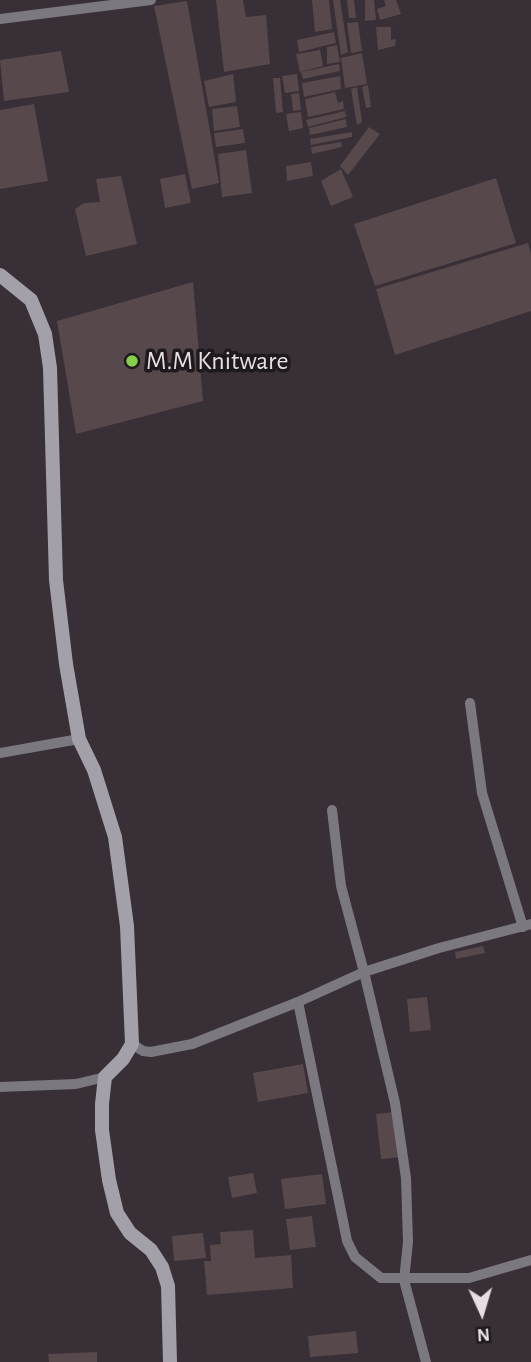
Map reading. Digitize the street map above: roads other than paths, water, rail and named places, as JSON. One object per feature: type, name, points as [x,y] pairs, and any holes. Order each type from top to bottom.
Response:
[{"type":"street","points":[[0,19],[151,0]]},
{"type":"street","points":[[0,275],[31,300],[45,334],[50,368],[56,580],[66,664],[79,738],[94,770],[115,838],[127,926],[132,1044],[123,1059],[105,1077],[76,1084],[0,1087]]},
{"type":"street","points":[[132,1044],[143,1051],[151,1052],[191,1044],[299,1002],[364,972],[439,948],[527,926],[482,793],[470,703]]},
{"type":"street","points":[[0,753],[79,738]]},
{"type":"street","points":[[332,810],[341,886],[395,1103],[404,1166],[408,1242],[404,1280],[426,1362]]},
{"type":"street","points":[[299,1002],[347,1241],[355,1257],[382,1279],[404,1280],[469,1278],[531,1260]]},
{"type":"street","points":[[105,1077],[103,1130],[109,1180],[117,1213],[130,1233],[150,1250],[162,1267],[168,1286],[170,1362]]},
{"type":"place","name":"M.M Knitware","points":[[132,361]]}]
